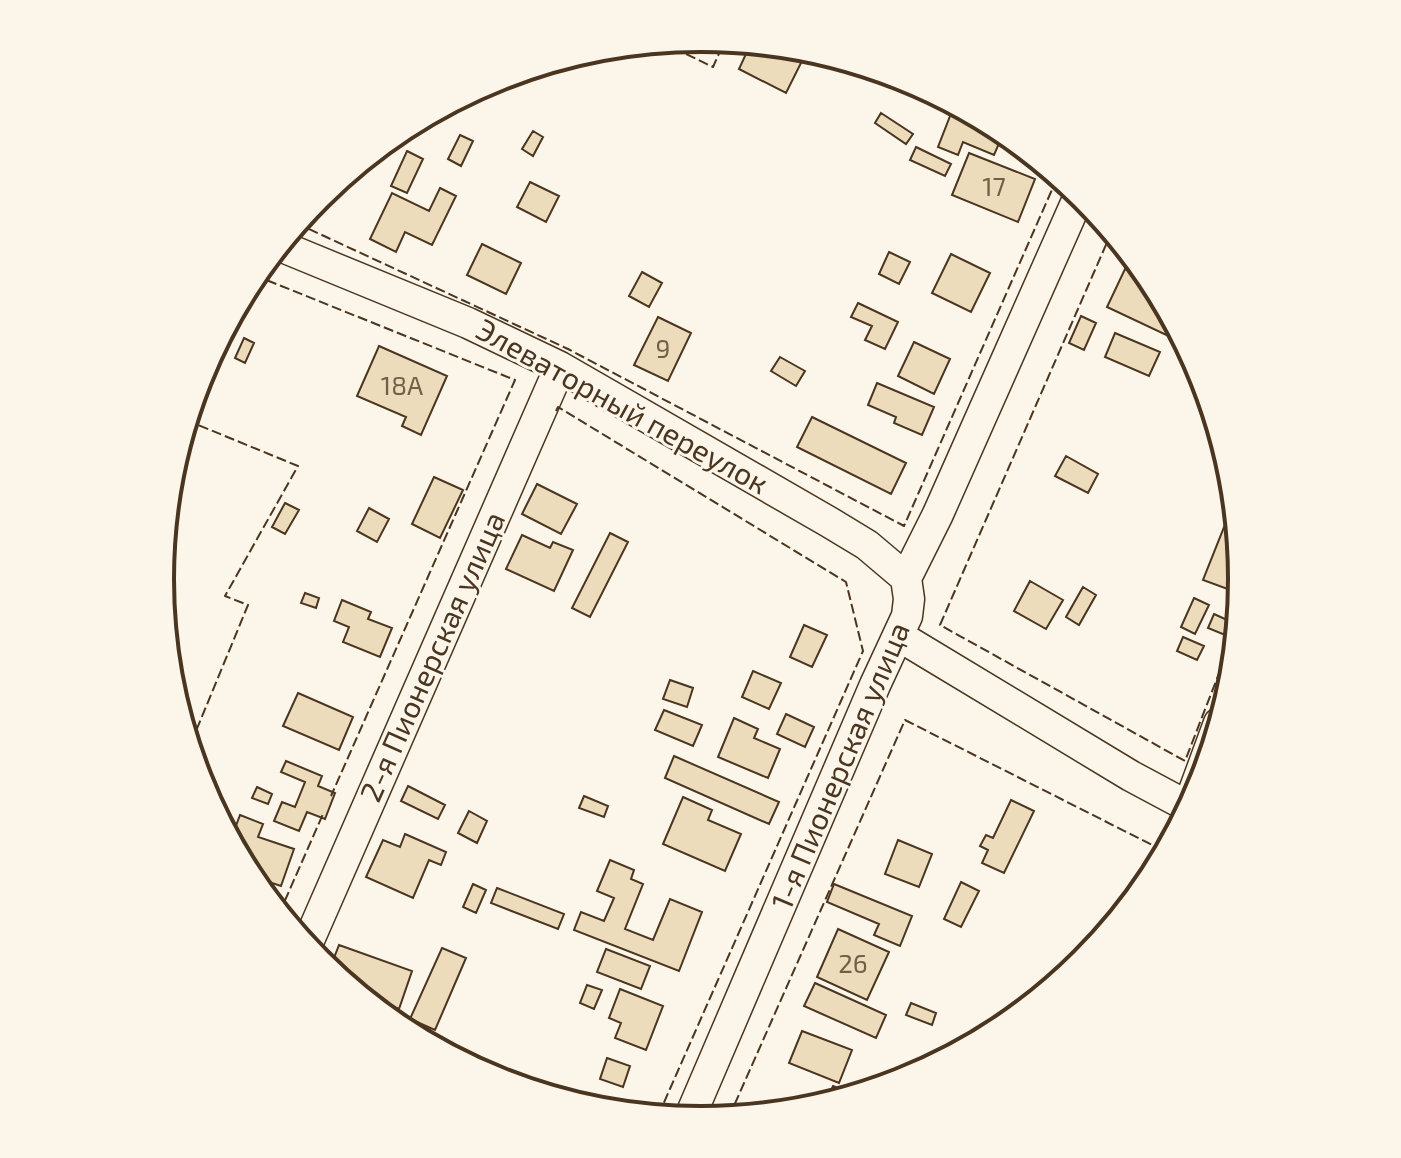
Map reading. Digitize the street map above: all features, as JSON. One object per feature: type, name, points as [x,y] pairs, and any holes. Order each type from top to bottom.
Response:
[{"type":"street","name":"1-я Пионерская улица","points":[[695,1106],[875,685],[899,636],[907,616],[909,599],[906,578],[938,514],[1074,207]]},
{"type":"street","name":"Элеваторный переулок","points":[[289,250],[468,323],[560,367],[842,529],[867,545],[906,578]]},
{"type":"street","name":"2-я Пионерская улица","points":[[312,934],[560,367]]},
{"type":"street","points":[[899,636],[1178,802]]},
{"type":"building","points":[[746,54],[802,62],[786,93],[739,69]]},
{"type":"building","points":[[881,113],[913,134],[906,144],[875,123]]},
{"type":"building","points":[[950,115],[998,145],[994,155],[963,142],[958,155],[938,147]]},
{"type":"building","points":[[533,131],[543,137],[533,156],[522,149]]},
{"type":"building","points":[[460,135],[473,141],[461,166],[448,159]]},
{"type":"building","points":[[916,147],[951,164],[945,176],[910,160]]},
{"type":"building","points":[[407,151],[423,159],[407,193],[391,186]]},
{"type":"building","points":[[969,153],[1035,179],[1018,222],[952,195]]},
{"type":"building","points":[[530,182],[559,196],[546,222],[517,207]]},
{"type":"building","points":[[440,188],[456,196],[432,245],[405,232],[396,252],[370,239],[392,193],[429,211]]},
{"type":"building","points":[[482,244],[521,263],[506,294],[467,275]]},
{"type":"building","points":[[889,252],[910,262],[899,284],[879,274]]},
{"type":"building","points":[[951,254],[990,273],[971,312],[932,293]]},
{"type":"building","points":[[1125,269],[1128,270],[1167,336],[1107,307]]},
{"type":"building","points":[[642,272],[662,283],[649,307],[629,296]]},
{"type":"building","points":[[858,303],[898,322],[885,349],[865,340],[872,326],[851,317]]},
{"type":"building","points":[[1081,316],[1096,323],[1084,350],[1069,343]]},
{"type":"building","points":[[658,317],[691,333],[668,381],[634,365]]},
{"type":"building","points":[[1115,333],[1160,352],[1149,376],[1105,357]]},
{"type":"building","points":[[244,338],[254,343],[245,363],[235,358]]},
{"type":"building","points":[[914,342],[950,359],[934,394],[898,376]]},
{"type":"building","points":[[379,346],[447,376],[421,435],[402,426],[406,417],[357,396]]},
{"type":"building","points":[[780,357],[805,371],[796,386],[771,371]]},
{"type":"building","points":[[877,383],[934,407],[922,435],[894,423],[896,417],[868,405]]},
{"type":"building","points":[[812,417],[906,463],[891,494],[797,447]]},
{"type":"building","points":[[1066,456],[1098,474],[1088,493],[1055,476]]},
{"type":"building","points":[[434,477],[463,490],[440,538],[412,524]]},
{"type":"building","points":[[537,484],[577,504],[561,534],[522,514]]},
{"type":"building","points":[[285,503],[299,510],[285,534],[272,527]]},
{"type":"building","points":[[369,508],[389,519],[377,542],[357,531]]},
{"type":"building","points":[[1224,526],[1227,589],[1203,580]]},
{"type":"building","points":[[610,533],[628,542],[590,617],[572,608]]},
{"type":"building","points":[[522,535],[550,548],[553,542],[573,550],[554,591],[506,569]]},
{"type":"building","points":[[1030,581],[1063,600],[1046,629],[1014,611]]},
{"type":"building","points":[[1083,587],[1096,595],[1079,625],[1066,617]]},
{"type":"building","points":[[305,593],[319,598],[316,608],[301,603]]},
{"type":"building","points":[[1194,598],[1209,605],[1195,634],[1181,627]]},
{"type":"building","points":[[342,600],[371,612],[368,619],[392,628],[380,657],[343,642],[349,627],[334,621]]},
{"type":"building","points":[[1214,614],[1225,619],[1224,635],[1208,628]]},
{"type":"building","points":[[804,625],[827,635],[812,667],[790,657]]},
{"type":"building","points":[[1183,637],[1204,646],[1197,660],[1177,651]]},
{"type":"building","points":[[753,671],[781,683],[769,709],[742,697]]},
{"type":"building","points":[[670,680],[693,688],[687,707],[663,699]]},
{"type":"building","points":[[298,693],[353,717],[339,750],[283,726]]},
{"type":"building","points":[[664,710],[702,725],[693,746],[655,730]]},
{"type":"building","points":[[786,714],[814,727],[805,747],[777,734]]},
{"type":"building","points":[[734,718],[758,729],[754,738],[780,749],[768,778],[718,757]]},
{"type":"building","points":[[674,756],[779,802],[769,824],[665,778]]},
{"type":"building","points":[[286,761],[322,776],[318,786],[335,793],[325,819],[307,812],[299,831],[274,821],[282,802],[295,807],[305,782],[281,772]]},
{"type":"building","points":[[408,786],[445,805],[438,819],[401,801]]},
{"type":"building","points":[[257,787],[272,794],[268,804],[252,798]]},
{"type":"building","points":[[584,796],[608,806],[604,817],[579,808]]},
{"type":"building","points":[[683,797],[712,810],[708,820],[741,834],[725,871],[663,844]]},
{"type":"building","points":[[1011,800],[1034,811],[1004,873],[982,863],[988,850],[980,846],[986,835],[993,838]]},
{"type":"building","points":[[469,811],[487,821],[477,843],[458,833]]},
{"type":"building","points":[[240,815],[263,824],[258,837],[294,849],[281,886],[269,882],[236,827]]},
{"type":"building","points":[[405,834],[446,852],[441,865],[429,860],[413,898],[366,877],[383,840],[400,847]]},
{"type":"building","points":[[898,840],[932,854],[919,887],[885,874]]},
{"type":"building","points":[[610,860],[634,870],[631,879],[643,884],[625,929],[653,940],[670,899],[702,912],[679,971],[574,930],[581,912],[604,921],[614,898],[597,891]]},
{"type":"building","points":[[961,882],[979,891],[961,927],[944,919]]},
{"type":"building","points":[[473,884],[486,890],[476,913],[463,907]]},
{"type":"building","points":[[834,884],[912,916],[900,946],[874,935],[879,924],[827,902]]},
{"type":"building","points":[[497,888],[564,914],[558,929],[491,903]]},
{"type":"building","points":[[838,929],[889,952],[867,1000],[817,977]]},
{"type":"building","points":[[339,945],[412,971],[399,1009],[380,997],[334,958]]},
{"type":"building","points":[[442,948],[466,958],[435,1030],[410,1018]]},
{"type":"building","points":[[606,949],[650,966],[641,989],[597,972]]},
{"type":"building","points":[[815,983],[886,1015],[876,1038],[804,1006]]},
{"type":"building","points":[[587,985],[602,990],[594,1009],[580,1003]]},
{"type":"building","points":[[620,989],[663,1006],[646,1050],[615,1038],[621,1023],[609,1018]]},
{"type":"building","points":[[911,1003],[936,1013],[932,1025],[906,1015]]},
{"type":"building","points":[[802,1031],[852,1050],[839,1083],[789,1063]]},
{"type":"building","points":[[607,1058],[630,1066],[623,1087],[600,1079]]},
{"type":"fence","points":[[683,53],[713,67],[719,53]]},
{"type":"fence","points":[[307,228],[568,349],[904,526],[1053,188]]},
{"type":"fence","points":[[1107,243],[940,625],[1185,761],[1218,676]]},
{"type":"fence","points":[[266,280],[515,380],[331,796]]},
{"type":"fence","points":[[556,411],[558,407],[846,582],[863,651],[663,1105]]},
{"type":"fence","points":[[196,731],[248,605],[225,596],[298,466],[197,424]]},
{"type":"fence","points":[[734,1105],[905,720],[1155,846]]},
{"type":"fence","points":[[284,902],[323,814]]}]
